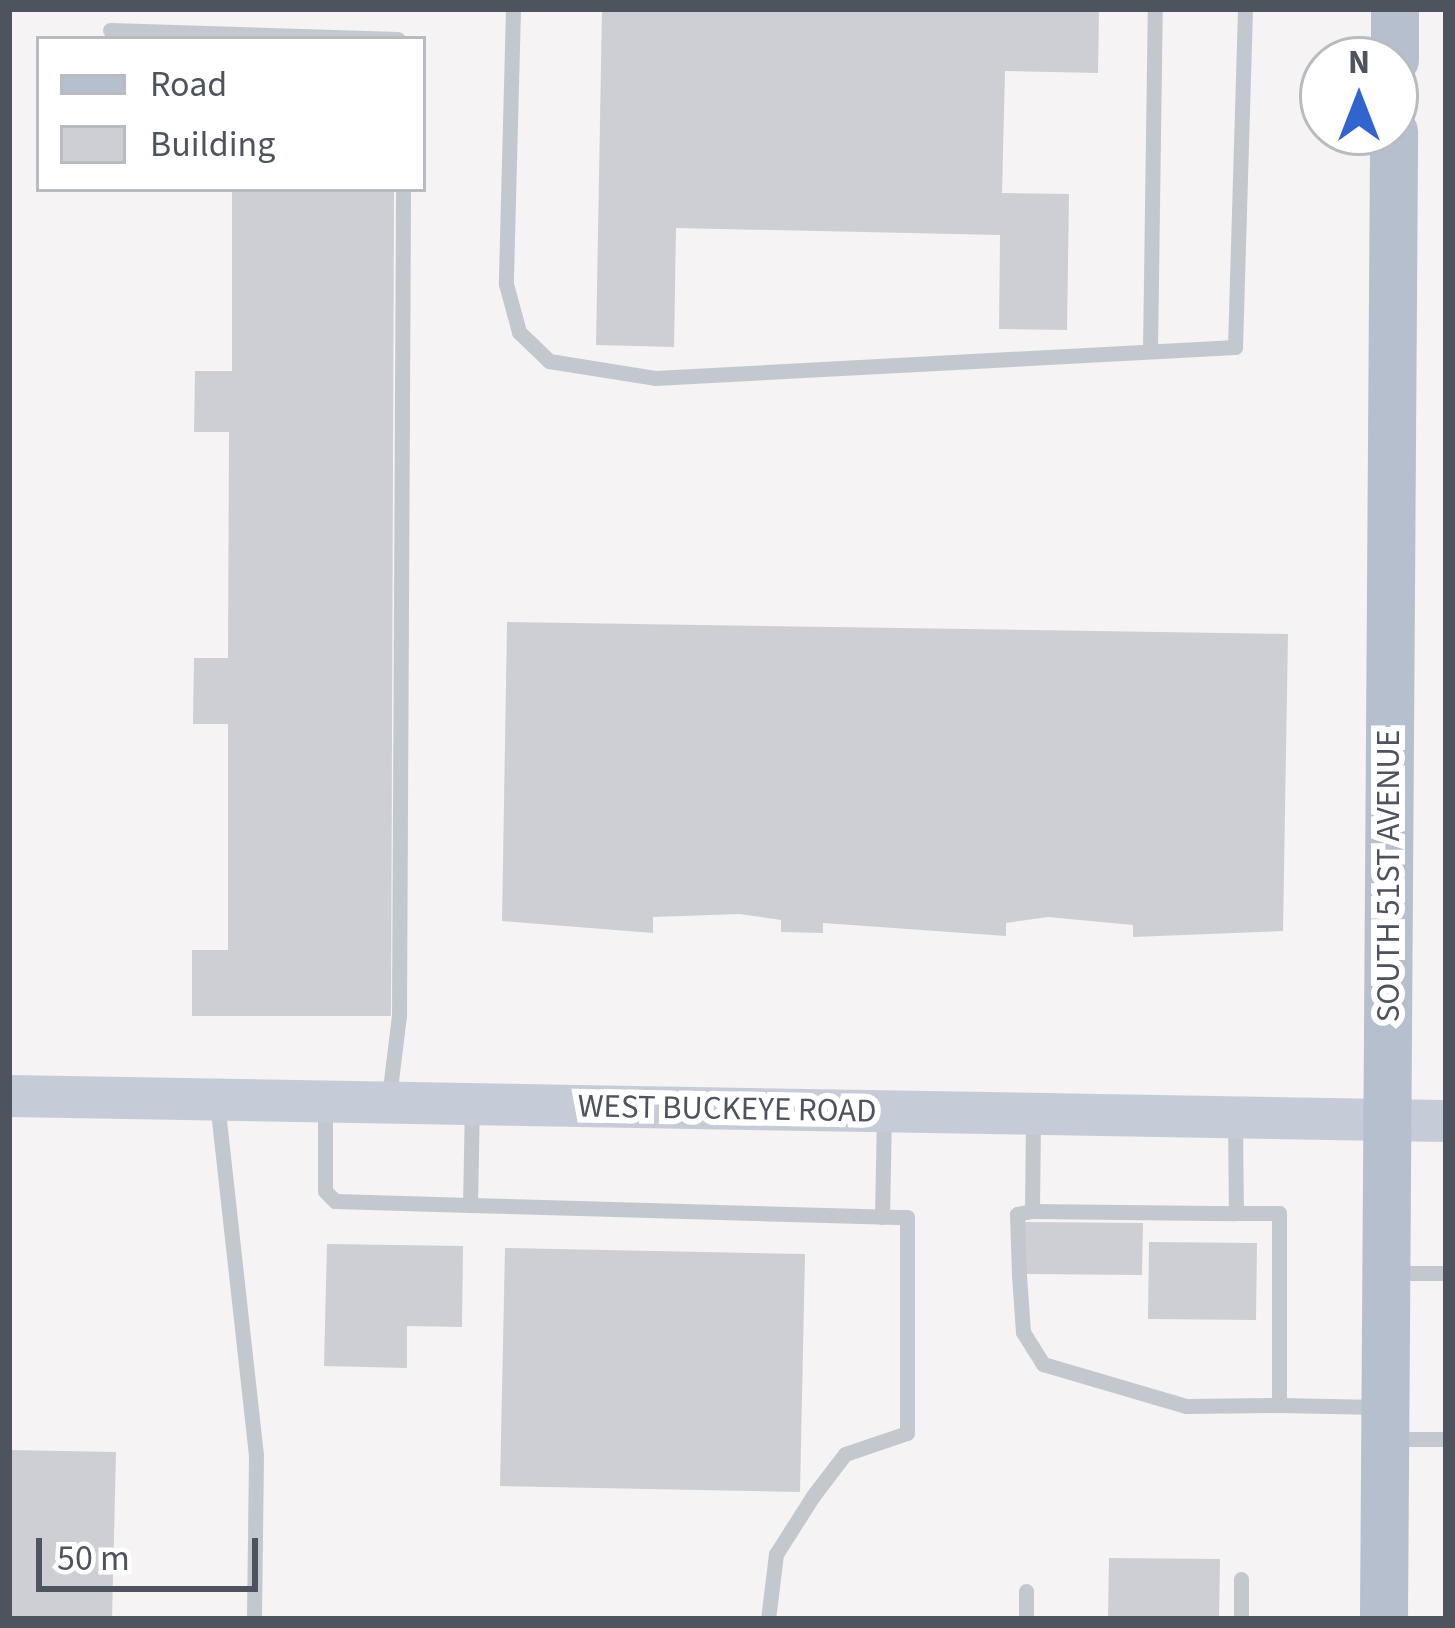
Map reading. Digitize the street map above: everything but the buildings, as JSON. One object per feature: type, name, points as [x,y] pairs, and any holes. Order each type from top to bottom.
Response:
[{"type":"main road","name":"SOUTH 51ST AVENUE","points":[[1384,1619],[1394,156]]},
{"type":"main road","name":"WEST BUCKEYE ROAD","points":[[9,1096],[1446,1121]]},
{"type":"lane","points":[[513,9],[506,284],[519,332],[549,361],[655,378],[1234,347],[1245,9]]},
{"type":"lane","points":[[1150,351],[1156,9]]},
{"type":"lane","points":[[110,29],[312,36]]},
{"type":"lane","points":[[388,1103],[399,1015],[403,192]]},
{"type":"lane","points":[[217,1100],[256,1455],[254,1619]]},
{"type":"lane","points":[[325,1102],[335,1201],[907,1217],[907,1433],[845,1454],[813,1496],[776,1554],[768,1619]]},
{"type":"lane","points":[[470,1205],[472,1105]]},
{"type":"lane","points":[[882,1217],[884,1112]]},
{"type":"lane","points":[[1032,1211],[1033,1114]]},
{"type":"lane","points":[[1235,1118],[1236,1213]]},
{"type":"lane","points":[[1279,1405],[1279,1213],[1017,1214],[1023,1332],[1043,1364],[1186,1406],[1279,1405],[1386,1423],[1446,1439]]},
{"type":"lane","points":[[1387,1274],[1446,1274]]},
{"type":"lane","points":[[1241,1579],[1241,1619]]},
{"type":"lane","points":[[1026,1619],[1027,1591]]}]
